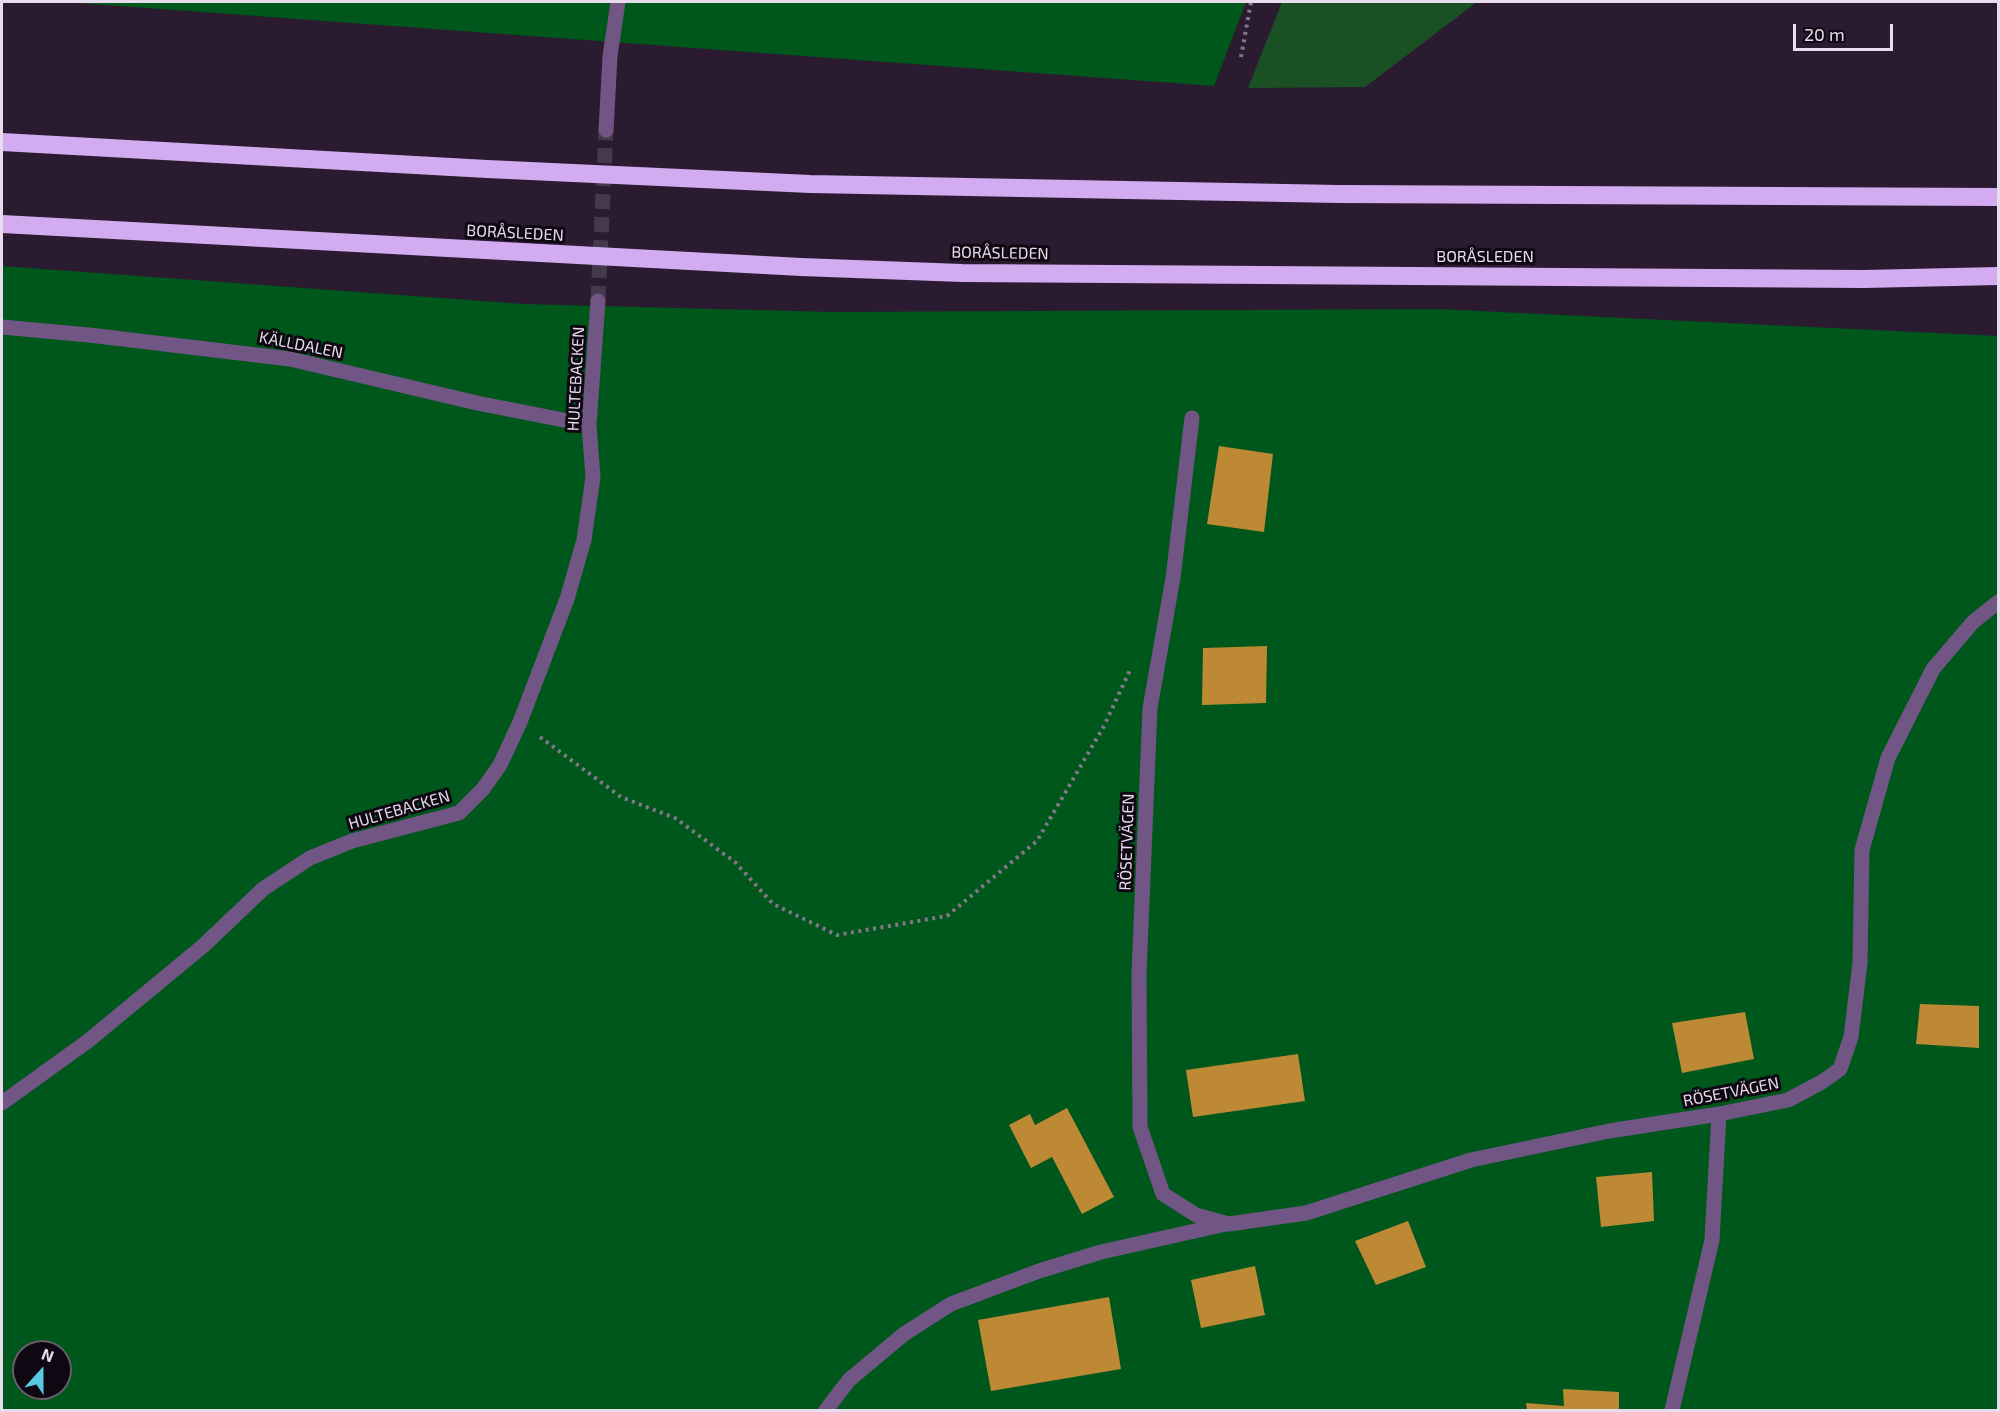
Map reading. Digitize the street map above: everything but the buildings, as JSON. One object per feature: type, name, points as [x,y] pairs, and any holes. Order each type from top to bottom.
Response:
[{"type":"highway","points":[[2,142],[810,184],[1350,194],[1998,196]]},
{"type":"highway","name":"BORÅSLEDEN","points":[[2,224],[777,266],[950,272],[1852,279],[1998,276]]},
{"type":"street","points":[[606,130],[610,56],[618,2]]},
{"type":"street","name":"HULTEBACKEN","points":[[2,1103],[88,1041],[203,946],[262,889],[310,858],[352,841],[459,813],[483,789],[500,765],[520,722],[567,599],[584,540],[592,477],[590,425],[598,301]]},
{"type":"street","name":"KÄLLDALEN","points":[[2,327],[290,359],[477,403],[590,425]]},
{"type":"street","name":"RÖSETVÄGEN","points":[[1192,418],[1173,578],[1150,708],[1139,974],[1140,1127],[1163,1194],[1196,1215],[1229,1224]]},
{"type":"street","name":"RÖSETVÄGEN","points":[[826,1410],[849,1380],[904,1334],[951,1304],[1038,1271],[1101,1252],[1229,1224],[1306,1213],[1471,1160],[1609,1131],[1719,1114],[1788,1100],[1822,1082],[1840,1069],[1851,1037],[1860,963],[1862,850],[1888,758],[1933,669],[1973,622],[1998,602]]},
{"type":"street","points":[[1672,1410],[1712,1240],[1719,1114]]},
{"type":"path","points":[[1241,57],[1251,2]]},
{"type":"path","points":[[520,722],[621,797],[675,818],[735,862],[773,904],[837,935],[947,916],[1037,841],[1104,726],[1134,662]]},
{"type":"green space","points":[[65,2],[1246,2],[1214,86]]},
{"type":"green space","points":[[1282,2],[1477,2],[1365,87],[1248,88]]},
{"type":"green space","points":[[2,266],[523,304],[832,312],[1437,309],[1998,336],[1998,1410],[2,1410]]},
{"type":"tunnel","points":[[598,301],[606,130]]}]
